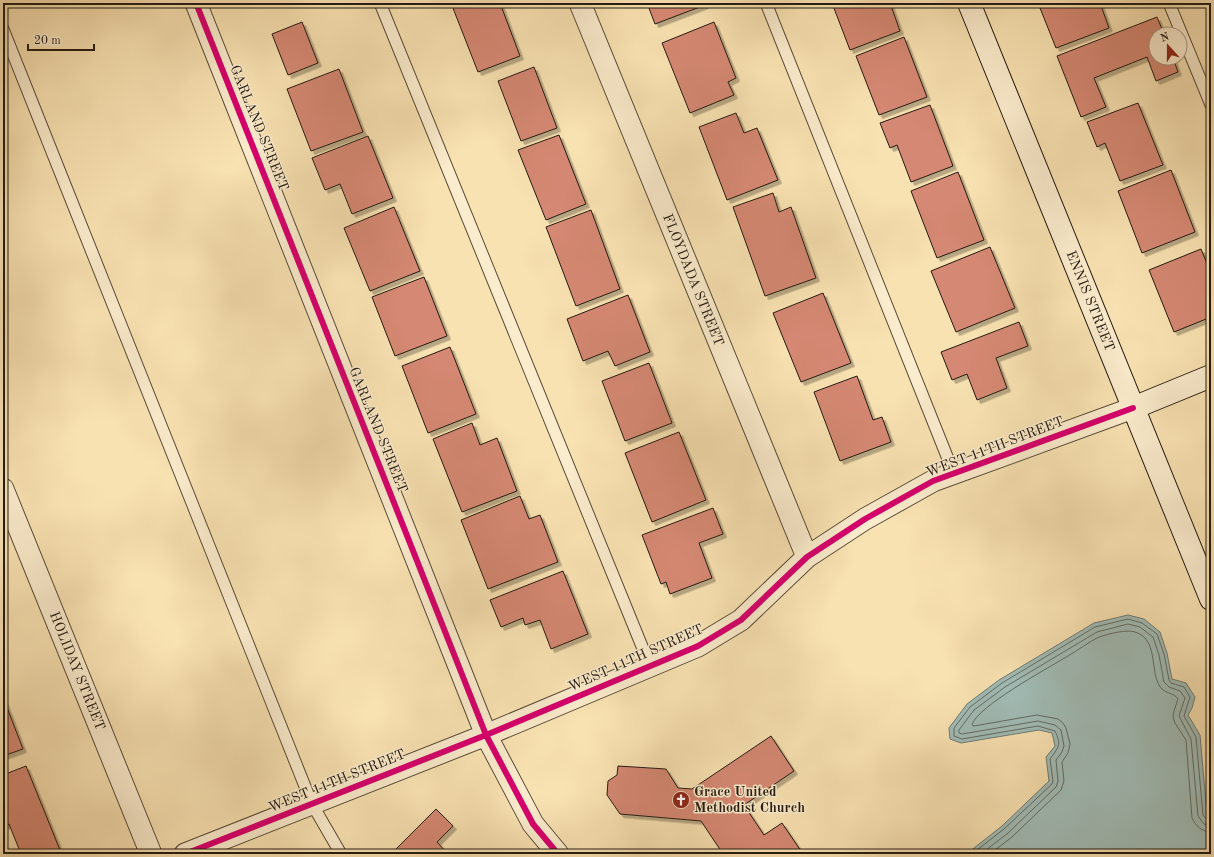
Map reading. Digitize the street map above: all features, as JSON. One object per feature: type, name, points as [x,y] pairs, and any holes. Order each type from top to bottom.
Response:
[{"type":"main road","name":"ENNIS STREET","points":[[969,3],[1211,599]]},
{"type":"main road","name":"WEST 11TH STREET","points":[[1133,408],[1211,376]]},
{"type":"street","name":"GARLAND STREET","points":[[196,3],[486,735],[533,824],[558,854]]},
{"type":"street","name":"FLOYDADA STREET","points":[[580,3],[807,557]]},
{"type":"street","name":"WEST 11TH STREET","points":[[185,854],[486,735],[698,646],[741,620],[807,557],[864,519],[933,481],[1133,408]]},
{"type":"street","name":"HOLIDAY STREET","points":[[3,489],[151,854]]},
{"type":"lane","points":[[380,3],[650,666]]},
{"type":"lane","points":[[766,3],[954,474]]},
{"type":"lane","points":[[1169,3],[1211,105]]},
{"type":"lane","points":[[3,29],[312,804],[342,854]]},
{"type":"water","points":[[1128,615],[1144,619],[1160,632],[1167,653],[1172,679],[1186,683],[1195,697],[1188,715],[1200,735],[1207,814],[1211,819],[1211,854],[969,854],[974,848],[1002,826],[1049,781],[1046,757],[1055,746],[1052,733],[1039,730],[961,743],[950,739],[949,728],[967,704],[999,680],[1094,623]]},
{"type":"building","points":[[451,3],[500,3],[520,56],[478,72]]},
{"type":"building","points":[[647,3],[704,3],[705,5],[655,24]]},
{"type":"building","points":[[832,3],[890,3],[900,31],[850,50]]},
{"type":"building","points":[[1038,3],[1100,3],[1109,28],[1056,48]]},
{"type":"building","points":[[1157,17],[1161,26],[1148,26],[1148,60],[1147,57],[1094,78],[1106,107],[1081,117],[1057,56]]},
{"type":"building","points":[[302,22],[318,63],[288,75],[272,34]]},
{"type":"building","points":[[714,22],[736,78],[728,82],[734,95],[690,113],[662,43]]},
{"type":"building","points":[[904,37],[927,97],[879,115],[856,56]]},
{"type":"building","points":[[1150,66],[1176,66],[1178,72],[1156,81]]},
{"type":"building","points":[[534,67],[557,128],[521,141],[498,81]]},
{"type":"building","points":[[339,69],[363,132],[311,151],[287,89]]},
{"type":"building","points":[[1138,103],[1163,165],[1120,181],[1105,143],[1097,147],[1087,122]]},
{"type":"building","points":[[930,105],[953,166],[911,182],[897,145],[890,148],[880,123]]},
{"type":"building","points":[[736,113],[744,133],[757,128],[778,180],[727,200],[699,127]]},
{"type":"building","points":[[559,135],[586,204],[546,220],[518,150]]},
{"type":"building","points":[[368,136],[393,198],[352,214],[340,184],[325,190],[312,158]]},
{"type":"building","points":[[1171,170],[1195,232],[1142,253],[1118,191]]},
{"type":"building","points":[[958,172],[984,240],[937,258],[911,191]]},
{"type":"building","points":[[773,193],[779,212],[791,207],[816,278],[765,296],[733,207]]},
{"type":"building","points":[[394,207],[420,271],[370,291],[344,228]]},
{"type":"building","points":[[591,210],[620,289],[576,306],[546,227]]},
{"type":"building","points":[[990,247],[1015,308],[956,332],[931,271]]},
{"type":"building","points":[[1201,249],[1211,273],[1211,317],[1174,332],[1149,270]]},
{"type":"building","points":[[424,277],[447,336],[395,356],[372,297]]},
{"type":"building","points":[[823,293],[851,363],[801,382],[773,313]]},
{"type":"building","points":[[628,295],[650,352],[615,366],[608,351],[583,361],[567,319]]},
{"type":"building","points":[[1019,322],[1028,346],[996,358],[1007,388],[977,400],[967,374],[952,380],[941,352]]},
{"type":"building","points":[[450,347],[476,414],[428,433],[402,366]]},
{"type":"building","points":[[649,363],[672,423],[625,441],[602,381]]},
{"type":"building","points":[[857,376],[873,420],[882,417],[891,442],[840,461],[814,392]]},
{"type":"building","points":[[472,423],[480,445],[497,438],[517,491],[462,512],[433,439]]},
{"type":"building","points":[[679,432],[706,500],[652,522],[625,453]]},
{"type":"building","points":[[520,496],[529,519],[540,515],[558,562],[488,589],[461,520]]},
{"type":"building","points":[[713,508],[723,534],[699,543],[712,578],[670,594],[666,582],[661,584],[642,535]]},
{"type":"building","points":[[563,571],[588,634],[551,649],[540,620],[525,625],[523,618],[501,627],[490,600]]},
{"type":"building","points":[[3,697],[23,749],[3,756]]},
{"type":"building","name":"Grace United Methodist Church","points":[[771,736],[794,771],[744,805],[764,835],[782,823],[803,854],[723,854],[701,821],[620,814],[607,795],[608,781],[617,775],[618,766],[666,769],[678,788],[692,789]]},
{"type":"building","points":[[26,766],[60,850],[50,854],[21,854],[9,824],[3,827],[3,775]]},
{"type":"building","points":[[436,809],[453,826],[437,842],[448,854],[391,854]]},
{"type":"cycle path","points":[[196,3],[486,735],[533,824],[558,854]]},
{"type":"cycle path","points":[[185,854],[486,735],[698,646],[741,620],[807,557],[865,519],[933,481],[1133,408]]},
{"type":"place","name":"Grace United Methodist Church","points":[[681,800]]}]
